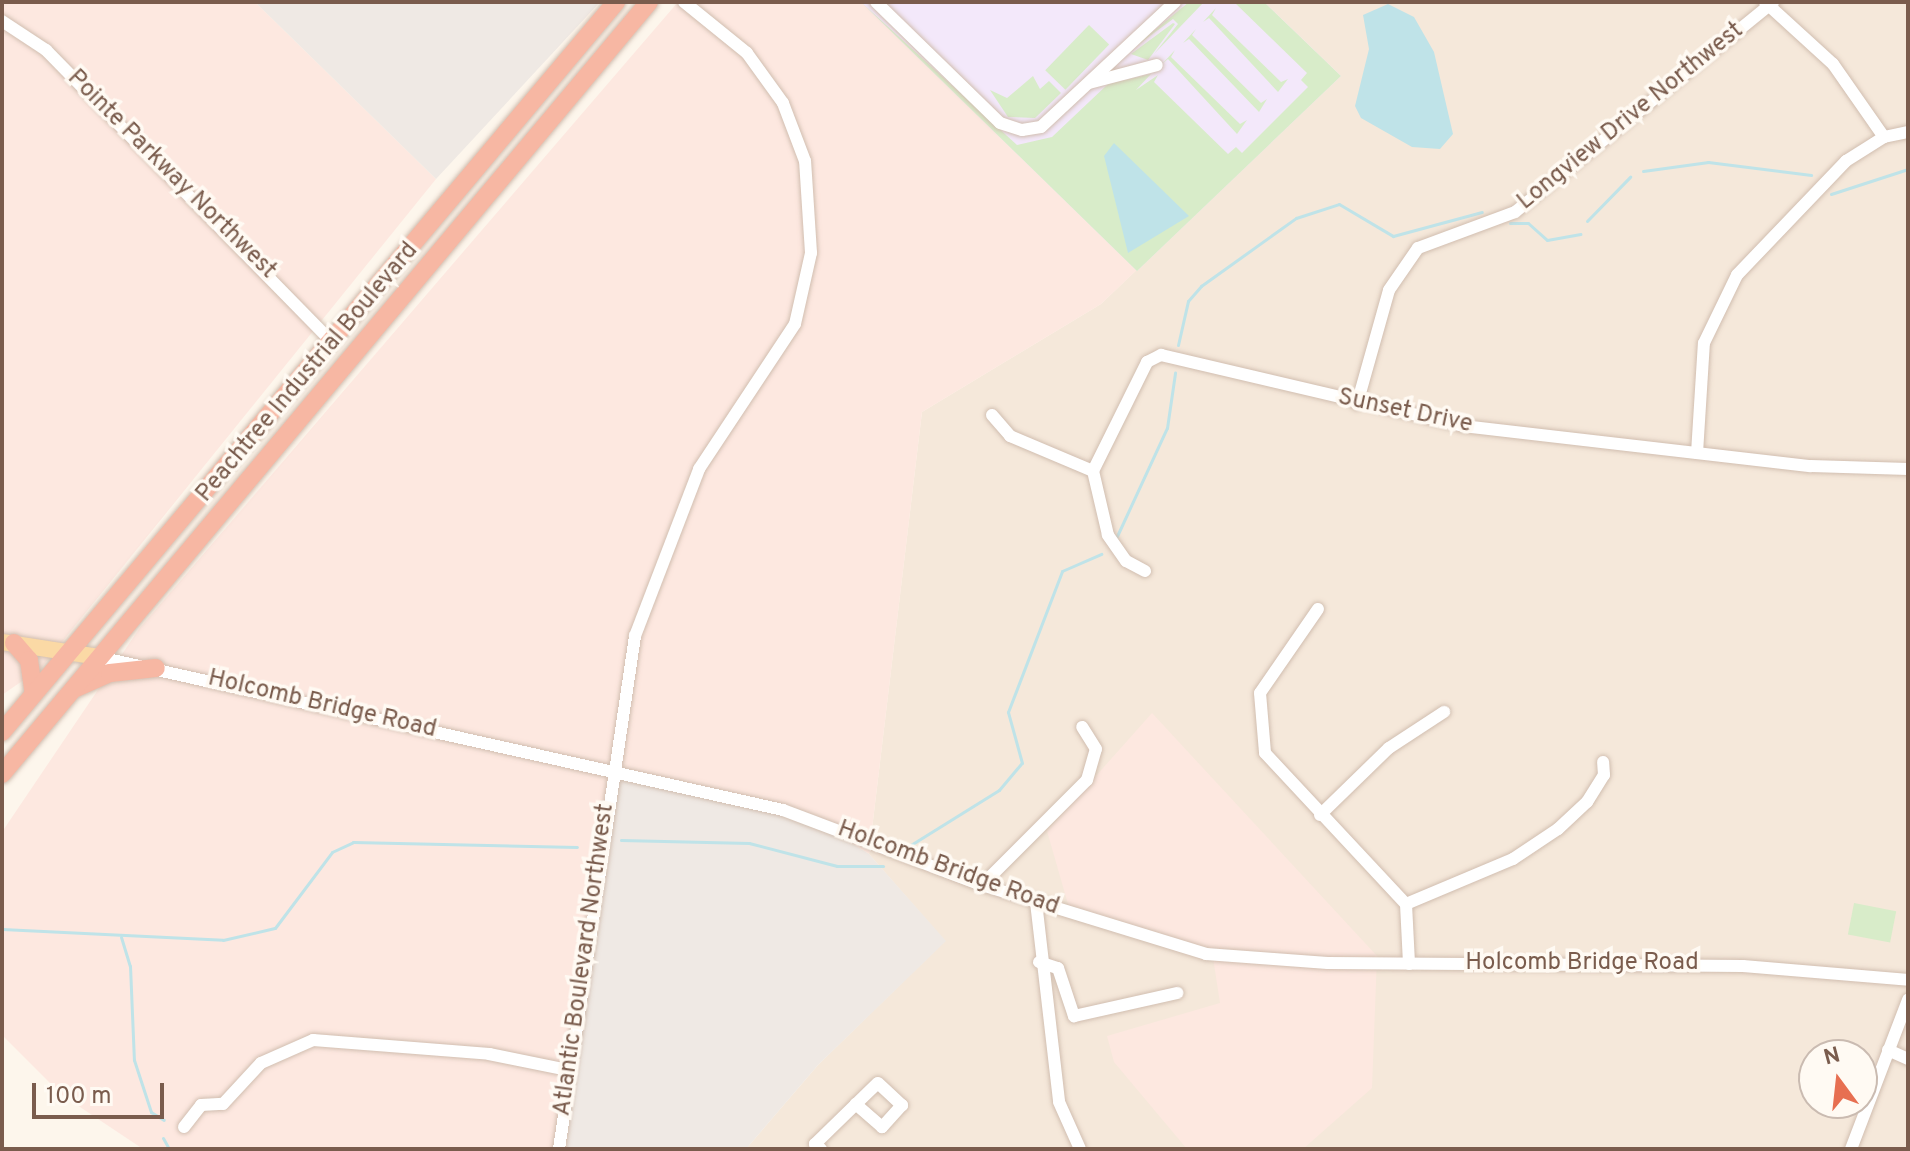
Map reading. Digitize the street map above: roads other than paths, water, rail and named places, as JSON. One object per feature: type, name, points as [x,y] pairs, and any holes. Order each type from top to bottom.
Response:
[{"type":"highway","name":"Peachtree Industrial Boulevard","points":[[2,732],[616,2]]},
{"type":"highway","name":"Peachtree Industrial Boulevard","points":[[2,774],[649,2]]},
{"type":"highway","points":[[8,642],[29,660],[34,694]]},
{"type":"highway","points":[[70,691],[110,673],[156,668]]},
{"type":"main road","name":"Holcomb Bridge Road","points":[[8,642],[99,657]]},
{"type":"street","name":"Atlantic Boulevard Northwest","points":[[559,1149],[610,771],[635,636],[668,537],[699,469],[795,324],[811,253],[805,161],[783,103],[747,53],[684,2]]},
{"type":"street","points":[[876,2],[1011,128],[1041,127],[1175,2]]},
{"type":"street","points":[[1769,3],[1854,88],[1884,137]]},
{"type":"street","name":"Longview Drive Northwest","points":[[1357,404],[1389,290],[1418,248],[1515,212],[1769,3]]},
{"type":"street","name":"Pointe Parkway Northwest","points":[[2,21],[46,50],[331,341]]},
{"type":"street","points":[[1089,83],[1157,65]]},
{"type":"street","points":[[1697,453],[1704,343],[1715,310],[1781,224],[1884,137],[1908,132]]},
{"type":"street","name":"Sunset Drive","points":[[1093,471],[1147,362],[1161,355],[1357,404],[1463,426],[1697,453],[1908,469]]},
{"type":"street","points":[[992,415],[1010,436],[1093,471],[1108,535],[1126,561],[1145,571]]},
{"type":"street","points":[[1318,609],[1260,693],[1257,718],[1265,753],[1406,904],[1409,964]]},
{"type":"street","name":"Holcomb Bridge Road","points":[[99,657],[783,810],[982,885],[1206,954],[1409,964],[1743,966],[1908,980]]},
{"type":"street","points":[[1320,815],[1389,748],[1444,712]]},
{"type":"street","points":[[982,885],[1087,780],[1096,749],[1082,727]]},
{"type":"street","points":[[1406,904],[1513,859],[1558,829],[1587,802],[1604,775],[1603,762]]},
{"type":"street","points":[[1036,902],[1039,962],[1059,1102],[1080,1149]]},
{"type":"street","points":[[1039,962],[1058,968],[1074,1016],[1177,993]]},
{"type":"street","points":[[1851,1149],[1908,1000]]},
{"type":"street","points":[[184,1127],[201,1105],[223,1104],[261,1063],[313,1040],[489,1054],[568,1070]]},
{"type":"street","points":[[1888,1050],[1908,1059]]},
{"type":"street","points":[[821,1149],[815,1144],[856,1104]]},
{"type":"water","points":[[1388,4],[1414,17],[1434,52],[1453,134],[1440,149],[1412,147],[1361,118],[1355,106],[1369,49],[1363,15]]},
{"type":"water","points":[[1114,143],[1189,216],[1128,253],[1104,156]]},
{"type":"waterway","points":[[1643,171],[1708,162],[1811,175]]},
{"type":"waterway","points":[[1831,194],[1908,169]]},
{"type":"waterway","points":[[1587,221],[1630,177]]},
{"type":"waterway","points":[[1178,345],[1188,301],[1201,286],[1296,218],[1339,204],[1393,236],[1482,212]]},
{"type":"waterway","points":[[1510,223],[1528,223],[1547,240],[1580,234]]},
{"type":"waterway","points":[[1117,536],[1167,428],[1175,373]]},
{"type":"waterway","points":[[909,846],[999,790],[1022,763],[1008,712],[1062,571],[1101,554]]},
{"type":"waterway","points":[[621,840],[749,843],[837,866],[883,866]]},
{"type":"waterway","points":[[2,929],[223,940],[275,928],[332,852],[353,842],[577,847]]},
{"type":"waterway","points":[[121,937],[130,966],[134,1060],[151,1112],[164,1120]]},
{"type":"waterway","points":[[163,1138],[169,1149]]}]
